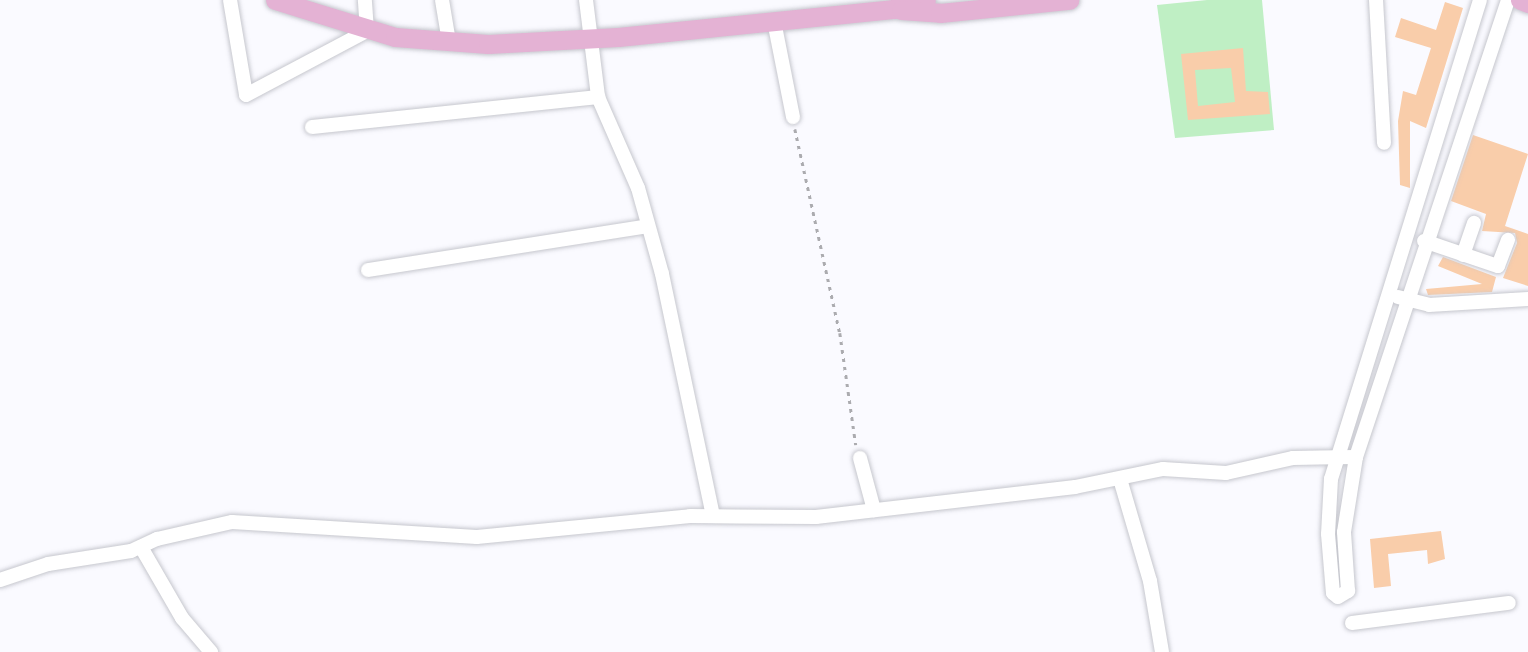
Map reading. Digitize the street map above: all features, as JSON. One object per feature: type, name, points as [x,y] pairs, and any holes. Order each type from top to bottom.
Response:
[{"type":"main road","points":[[275,0],[367,31],[449,42],[590,40],[893,9],[926,0]]},
{"type":"main road","points":[[893,9],[940,13],[1069,0]]},
{"type":"main road","points":[[1520,0],[1528,3]]},
{"type":"street","points":[[230,0],[246,95],[367,31],[365,0]]},
{"type":"street","points":[[442,0],[449,42]]},
{"type":"street","points":[[586,0],[598,97],[648,226],[713,515]]},
{"type":"street","points":[[1376,0],[1384,143]]},
{"type":"street","points":[[1349,591],[1341,597],[1332,593],[1327,504],[1336,458],[1385,293],[1480,0]]},
{"type":"street","points":[[1507,0],[1489,45],[1405,299],[1356,457],[1344,532],[1353,628],[1509,603]]},
{"type":"street","points":[[774,21],[793,117]]},
{"type":"street","points":[[1467,38],[1489,45]]},
{"type":"street","points":[[312,127],[598,97]]},
{"type":"street","points":[[1463,255],[1474,223]]},
{"type":"street","points":[[368,270],[648,226]]},
{"type":"street","points":[[1424,242],[1498,267],[1508,240]]},
{"type":"street","points":[[1385,293],[1429,305],[1528,299]]},
{"type":"street","points":[[0,580],[48,564],[141,547],[232,522],[452,538],[713,515],[796,518],[1120,479],[1163,469],[1226,473],[1293,458],[1356,457]]},
{"type":"street","points":[[860,458],[874,510]]},
{"type":"street","points":[[1120,479],[1150,581],[1162,652]]},
{"type":"street","points":[[141,547],[183,618],[211,652]]},
{"type":"path","points":[[793,117],[840,333],[860,458]]},
{"type":"green space","points":[[1207,0],[1262,0],[1274,130],[1175,138],[1157,5]]},
{"type":"building","points":[[1445,2],[1463,8],[1426,128],[1410,121],[1410,188],[1400,185],[1398,121],[1403,91],[1416,95],[1431,48],[1395,37],[1401,18],[1436,30]]},
{"type":"building","points":[[1243,48],[1246,91],[1268,92],[1270,114],[1188,120],[1181,54]],"holes":[[[1231,68],[1235,102],[1198,106],[1195,70]]]},
{"type":"building","points":[[1473,135],[1528,154],[1505,226],[1528,234],[1528,286],[1503,278],[1517,243],[1515,233],[1482,231],[1486,214],[1451,201]]},
{"type":"building","points":[[1443,257],[1496,277],[1492,292],[1428,295],[1426,289],[1482,284],[1438,266]]},
{"type":"building","points":[[1441,531],[1445,559],[1428,564],[1427,550],[1388,554],[1391,586],[1374,588],[1370,539]]}]
